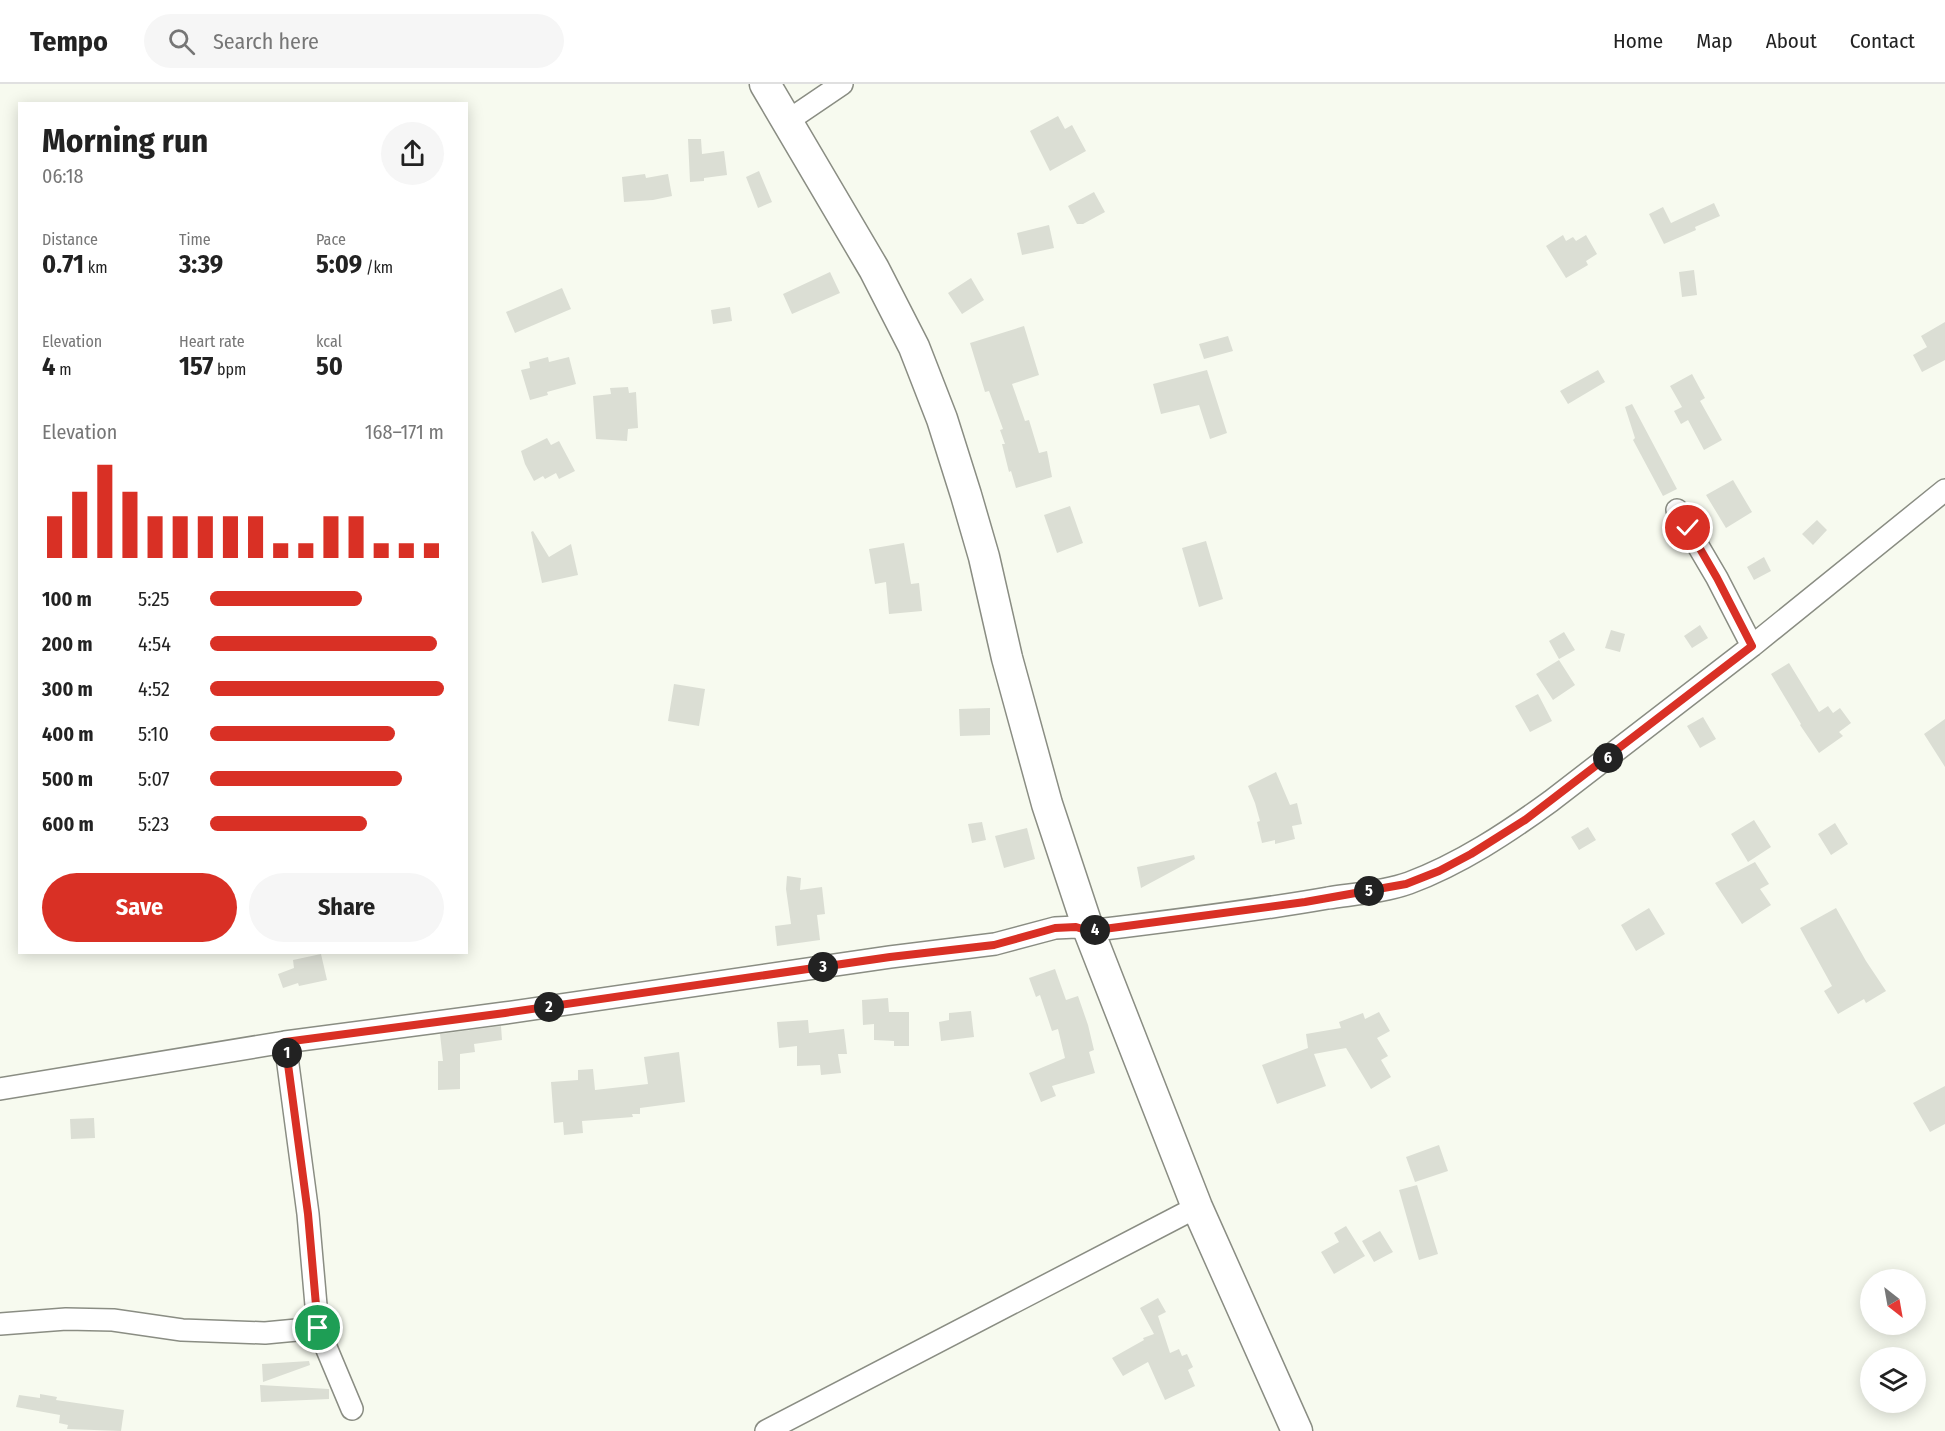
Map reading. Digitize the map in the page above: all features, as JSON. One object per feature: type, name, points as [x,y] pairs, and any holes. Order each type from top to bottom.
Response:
[{"type":"street","points":[[765,84],[874,269],[914,348],[942,418],[984,557],[1007,658],[1047,804],[1089,931],[1197,1208],[1297,1431]]},
{"type":"street","points":[[786,122],[842,84]]},
{"type":"street","points":[[0,1089],[285,1042],[505,1013],[890,957],[994,945],[1055,928],[1076,927],[1089,931],[1305,902],[1406,884],[1439,871],[1471,854],[1525,820],[1752,646],[1945,490]]},
{"type":"street","points":[[1677,510],[1717,578],[1752,646]]},
{"type":"street","points":[[285,1042],[308,1214],[318,1328],[352,1409]]},
{"type":"street","points":[[766,1431],[1197,1208]]},
{"type":"street","points":[[0,1324],[66,1319],[113,1320],[182,1330],[265,1333],[318,1328]]},
{"type":"building","points":[[1058,116],[1065,129],[1072,125],[1086,151],[1050,171],[1030,131]]},
{"type":"building","points":[[688,139],[701,139],[702,154],[724,151],[727,175],[690,182]]},
{"type":"building","points":[[759,171],[772,202],[758,208],[746,177]]},
{"type":"building","points":[[645,174],[646,178],[668,174],[672,196],[624,202],[622,177]]},
{"type":"building","points":[[1094,192],[1105,212],[1083,224],[1077,224],[1068,206]]},
{"type":"building","points":[[1714,203],[1720,216],[1664,244],[1649,214],[1663,207],[1671,223]]},
{"type":"building","points":[[1049,225],[1054,248],[1022,255],[1017,233]]},
{"type":"building","points":[[1563,235],[1566,241],[1573,237],[1576,241],[1586,235],[1597,254],[1586,261],[1588,265],[1566,278],[1546,246]]},
{"type":"building","points":[[1694,270],[1697,295],[1682,297],[1679,272]]},
{"type":"building","points":[[830,272],[840,293],[792,314],[783,294]]},
{"type":"building","points":[[971,278],[984,300],[962,314],[948,293]]},
{"type":"building","points":[[562,288],[571,309],[515,333],[506,312]]},
{"type":"building","points":[[730,307],[732,321],[713,324],[711,310]]},
{"type":"building","points":[[1945,322],[1945,360],[1922,372],[1913,355],[1927,347],[1921,336]]},
{"type":"building","points":[[1024,326],[1039,375],[1012,384],[1025,421],[1029,420],[1039,453],[1047,451],[1052,477],[1016,488],[1011,471],[1009,472],[1002,444],[1005,444],[1000,430],[1003,429],[989,391],[985,392],[970,343]]},
{"type":"building","points":[[1228,336],[1233,351],[1204,359],[1199,344]]},
{"type":"building","points":[[548,357],[549,362],[569,357],[576,384],[547,392],[548,395],[530,400],[521,370],[530,368],[529,362]]},
{"type":"building","points":[[1207,370],[1227,433],[1210,439],[1199,405],[1161,414],[1153,384]]},
{"type":"building","points":[[1598,370],[1605,382],[1568,404],[1560,391]]},
{"type":"building","points":[[1692,374],[1705,398],[1700,401],[1722,440],[1704,450],[1688,420],[1681,424],[1674,411],[1682,407],[1670,386]]},
{"type":"building","points":[[628,387],[629,393],[636,392],[638,428],[628,429],[627,441],[596,439],[593,396],[611,394],[610,388]]},
{"type":"building","points":[[1632,404],[1677,489],[1663,496],[1633,440],[1635,438],[1625,407]]},
{"type":"building","points":[[547,438],[551,445],[559,441],[575,471],[559,479],[556,473],[545,479],[543,476],[534,481],[521,451]]},
{"type":"building","points":[[1733,480],[1752,512],[1726,528],[1706,495]]},
{"type":"building","points":[[1070,506],[1083,543],[1057,553],[1044,515]]},
{"type":"building","points":[[1817,520],[1827,530],[1813,545],[1802,534]]},
{"type":"building","points":[[533,531],[549,557],[571,544],[578,575],[542,583],[531,532]]},
{"type":"building","points":[[1206,541],[1223,599],[1199,607],[1182,548]]},
{"type":"building","points":[[904,543],[911,584],[919,583],[922,611],[889,614],[886,582],[875,584],[869,549]]},
{"type":"building","points":[[1764,557],[1771,571],[1754,580],[1747,567]]},
{"type":"building","points":[[1700,625],[1708,638],[1692,648],[1684,636]]},
{"type":"building","points":[[1611,630],[1625,634],[1620,652],[1605,648]]},
{"type":"building","points":[[1564,632],[1575,650],[1559,659],[1549,641]]},
{"type":"building","points":[[1559,660],[1575,685],[1553,700],[1536,674]]},
{"type":"building","points":[[1789,663],[1819,712],[1828,706],[1833,713],[1840,708],[1851,723],[1839,732],[1843,736],[1819,753],[1771,674]]},
{"type":"building","points":[[674,684],[705,689],[699,726],[668,721]]},
{"type":"building","points":[[1538,694],[1552,721],[1530,732],[1515,706]]},
{"type":"building","points":[[990,708],[990,735],[960,736],[959,709]]},
{"type":"building","points":[[1703,717],[1716,739],[1700,748],[1687,726]]},
{"type":"building","points":[[1945,719],[1945,767],[1924,734]]},
{"type":"building","points":[[1276,772],[1290,805],[1297,803],[1302,824],[1292,826],[1295,839],[1275,844],[1275,840],[1262,843],[1257,822],[1260,821],[1248,786]]},
{"type":"building","points":[[1754,820],[1771,847],[1748,862],[1731,834]]},
{"type":"building","points":[[982,822],[986,840],[972,843],[968,824]]},
{"type":"building","points":[[1835,823],[1848,844],[1831,855],[1818,834]]},
{"type":"building","points":[[1588,827],[1596,840],[1579,850],[1571,837]]},
{"type":"building","points":[[1027,828],[1035,859],[1004,868],[995,836]]},
{"type":"building","points":[[1194,855],[1195,859],[1141,888],[1137,867]]},
{"type":"building","points":[[1755,862],[1769,884],[1760,889],[1771,905],[1742,924],[1715,883]]},
{"type":"building","points":[[787,876],[801,878],[800,890],[822,887],[825,914],[817,915],[820,940],[777,946],[775,926],[791,924],[786,889]]},
{"type":"building","points":[[1649,908],[1665,934],[1636,951],[1621,925]]},
{"type":"building","points":[[1836,908],[1886,991],[1866,1003],[1864,999],[1838,1014],[1824,991],[1832,986],[1800,928]]},
{"type":"building","points":[[321,954],[327,980],[299,986],[298,983],[283,988],[278,974],[294,968],[293,960]]},
{"type":"building","points":[[1055,969],[1066,1000],[1078,996],[1094,1050],[1089,1052],[1095,1073],[1052,1086],[1056,1096],[1041,1102],[1029,1073],[1065,1058],[1058,1029],[1052,1031],[1040,995],[1036,997],[1029,978]]},
{"type":"building","points":[[888,998],[889,1012],[909,1012],[909,1046],[894,1046],[894,1041],[874,1040],[874,1024],[863,1025],[862,1000]]},
{"type":"building","points":[[971,1011],[974,1037],[941,1041],[939,1022],[949,1020],[949,1013]]},
{"type":"building","points":[[1379,1012],[1390,1031],[1377,1038],[1388,1056],[1381,1060],[1391,1077],[1371,1089],[1346,1048],[1314,1054],[1326,1086],[1277,1104],[1262,1065],[1308,1048],[1306,1034],[1341,1028],[1339,1022],[1363,1013],[1365,1019]]},
{"type":"building","points":[[808,1020],[809,1033],[844,1029],[847,1054],[838,1054],[841,1073],[821,1075],[820,1065],[797,1066],[797,1046],[779,1048],[777,1022]]},
{"type":"building","points":[[501,1026],[502,1040],[474,1044],[475,1052],[460,1054],[460,1089],[438,1090],[438,1061],[443,1061],[440,1034]]},
{"type":"building","points":[[679,1052],[685,1102],[640,1108],[640,1114],[632,1114],[633,1117],[582,1121],[583,1133],[564,1135],[563,1122],[554,1123],[551,1082],[578,1080],[578,1070],[593,1069],[595,1090],[648,1084],[644,1057]]},
{"type":"building","points":[[1945,1086],[1945,1124],[1930,1132],[1913,1103]]},
{"type":"building","points":[[94,1118],[95,1138],[71,1139],[70,1119]]},
{"type":"building","points":[[1439,1145],[1448,1171],[1415,1182],[1406,1157]]},
{"type":"building","points":[[1417,1185],[1438,1254],[1419,1260],[1399,1190]]},
{"type":"building","points":[[1346,1226],[1365,1256],[1334,1274],[1321,1252],[1339,1242],[1334,1233]]},
{"type":"building","points":[[1380,1231],[1393,1252],[1374,1262],[1362,1241]]},
{"type":"building","points":[[1158,1298],[1166,1312],[1158,1316],[1170,1353],[1179,1349],[1182,1356],[1187,1354],[1193,1367],[1188,1370],[1195,1386],[1165,1400],[1148,1362],[1123,1376],[1112,1358],[1144,1340],[1143,1338],[1154,1334],[1140,1308]]},
{"type":"building","points":[[309,1361],[310,1365],[263,1382],[262,1364]]},
{"type":"building","points":[[260,1385],[329,1389],[329,1399],[261,1402]]},
{"type":"building","points":[[40,1394],[57,1397],[56,1400],[124,1410],[121,1431],[67,1429],[68,1425],[59,1423],[60,1415],[16,1407],[19,1395],[40,1398]]},
{"type":"route","points":[[318,1328],[308,1214],[285,1042],[505,1013],[890,957],[994,945],[1055,928],[1076,927],[1089,931],[1305,902],[1406,884],[1439,871],[1471,854],[1525,820],[1752,646],[1688,528]]}]
